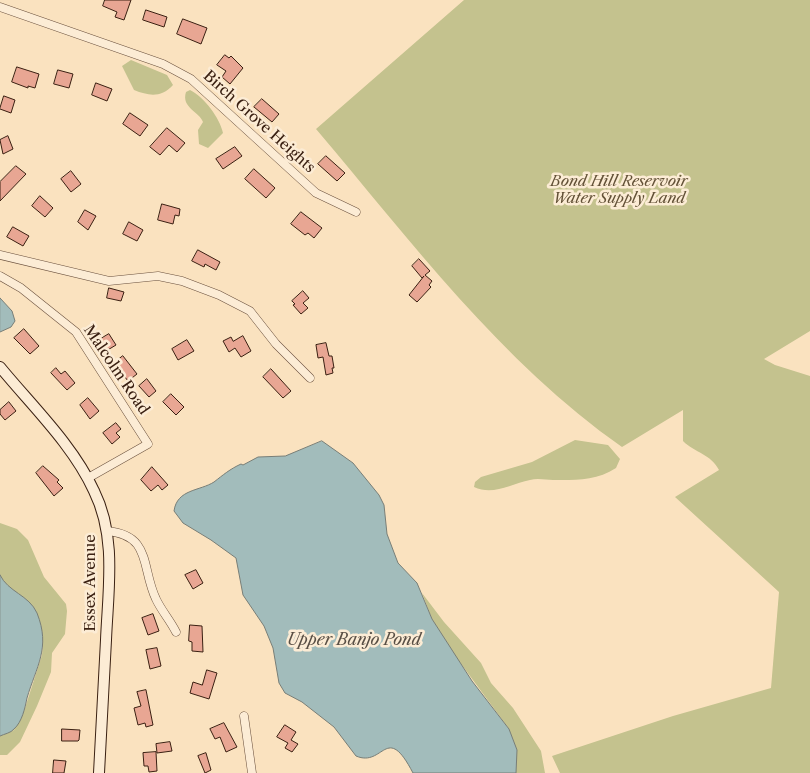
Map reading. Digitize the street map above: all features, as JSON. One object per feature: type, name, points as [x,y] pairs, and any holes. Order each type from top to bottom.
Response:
[{"type":"street","name":"Birch Grove Heights","points":[[0,7],[41,23],[99,40],[163,64],[191,79],[316,192],[356,212]]},
{"type":"street","points":[[0,255],[109,281],[158,276],[182,281],[250,311],[276,344],[310,378]]},
{"type":"street","name":"Malcolm Road","points":[[0,276],[21,288],[76,332],[148,444],[88,478]]},
{"type":"street","name":"Essex Avenue","points":[[0,367],[71,452],[88,478],[102,509],[109,543],[99,773]]},
{"type":"street","points":[[107,531],[123,532],[131,536],[138,546],[156,599],[176,632]]},
{"type":"street","points":[[244,716],[252,773]]},
{"type":"green space","name":"Bond Hill Reservoir Water Supply Land","points":[[464,0],[810,0],[810,331],[764,359],[775,365],[810,376],[810,773],[560,773],[552,756],[673,716],[771,688],[779,592],[675,497],[719,470],[712,460],[683,441],[683,410],[622,447],[578,414],[497,339],[459,298],[316,129]]},
{"type":"green space","points":[[131,60],[167,75],[173,85],[164,92],[155,95],[134,90],[122,66]]},
{"type":"green space","points":[[190,90],[206,103],[215,115],[223,133],[208,148],[199,144],[198,130],[203,122],[186,102],[186,92]]},
{"type":"green space","points":[[575,440],[608,445],[620,459],[616,468],[593,478],[569,480],[533,479],[495,490],[474,487],[475,482],[481,477],[532,462]]},
{"type":"green space","points":[[0,523],[17,529],[28,540],[44,577],[66,604],[67,611],[65,634],[52,653],[51,672],[37,706],[20,742],[7,755],[0,755],[0,736],[14,730],[25,708],[42,655],[43,643],[36,612],[3,582],[0,575]]},
{"type":"green space","name":"Upper Banjo Pond","points":[[422,593],[444,622],[481,663],[491,683],[513,708],[541,751],[545,773],[516,773],[516,750],[509,729],[456,657],[432,619]]},
{"type":"water","points":[[0,298],[12,311],[15,321],[11,327],[0,332]]},
{"type":"water","name":"Upper Banjo Pond","points":[[322,441],[353,463],[379,495],[384,505],[387,534],[398,563],[417,583],[432,619],[472,681],[509,729],[517,750],[516,773],[413,773],[397,750],[390,748],[365,758],[356,756],[334,727],[302,702],[285,693],[279,683],[273,648],[264,626],[243,595],[236,558],[183,523],[174,511],[176,504],[184,495],[214,482],[241,464],[243,465],[258,457],[285,456]]},
{"type":"water","points":[[0,575],[8,586],[33,607],[41,625],[43,637],[41,657],[21,719],[13,730],[0,736]]},
{"type":"building","points":[[105,0],[131,0],[124,20],[115,17],[117,12],[103,6]]},
{"type":"building","points":[[146,10],[167,17],[164,27],[143,20]]},
{"type":"building","points":[[183,19],[207,28],[201,44],[177,34]]},
{"type":"building","points":[[225,55],[229,58],[231,56],[243,68],[230,84],[222,77],[226,71],[217,65]]},
{"type":"building","points":[[17,67],[39,74],[35,88],[28,86],[28,88],[12,82]]},
{"type":"building","points":[[58,70],[73,74],[69,88],[54,84]]},
{"type":"building","points":[[96,83],[112,89],[107,101],[92,95]]},
{"type":"building","points":[[4,96],[15,100],[11,113],[0,109]]},
{"type":"building","points":[[262,99],[279,114],[272,122],[254,107]]},
{"type":"building","points":[[130,113],[148,125],[140,136],[123,124]]},
{"type":"building","points":[[167,128],[185,143],[177,152],[169,145],[160,155],[150,147]]},
{"type":"building","points":[[8,136],[13,149],[3,154],[0,140]]},
{"type":"building","points":[[235,147],[242,156],[223,169],[216,159]]},
{"type":"building","points":[[326,156],[345,173],[337,181],[318,164]]},
{"type":"building","points":[[16,166],[26,174],[0,201],[0,182]]},
{"type":"building","points":[[254,169],[275,188],[266,198],[245,179]]},
{"type":"building","points":[[71,171],[81,184],[71,192],[61,179]]},
{"type":"building","points":[[40,196],[53,208],[45,217],[32,206]]},
{"type":"building","points":[[162,204],[180,209],[179,216],[175,215],[173,224],[158,220]]},
{"type":"building","points":[[85,210],[96,216],[88,230],[78,222]]},
{"type":"building","points":[[301,212],[322,228],[314,238],[308,233],[305,235],[291,224]]},
{"type":"building","points":[[129,222],[143,230],[137,241],[123,234]]},
{"type":"building","points":[[13,227],[29,236],[23,246],[7,237]]},
{"type":"building","points":[[198,250],[220,262],[216,270],[205,264],[204,267],[192,261]]},
{"type":"building","points":[[419,259],[430,271],[425,275],[432,281],[429,285],[431,287],[417,302],[409,295],[424,276],[422,278],[412,266]]},
{"type":"building","points":[[109,288],[124,292],[121,301],[107,298]]},
{"type":"building","points":[[303,291],[309,298],[303,303],[308,308],[301,314],[292,301]]},
{"type":"building","points":[[24,329],[39,346],[30,354],[14,338]]},
{"type":"building","points":[[109,334],[116,345],[106,351],[99,340]]},
{"type":"building","points":[[243,336],[251,351],[241,357],[235,348],[229,352],[223,341],[231,337],[233,341]]},
{"type":"building","points":[[187,340],[194,351],[178,360],[172,349]]},
{"type":"building","points":[[326,343],[329,356],[332,356],[334,368],[332,368],[333,373],[326,375],[323,357],[318,358],[316,345]]},
{"type":"building","points":[[123,356],[137,374],[128,381],[114,363]]},
{"type":"building","points":[[56,368],[61,374],[65,371],[75,383],[67,390],[51,373]]},
{"type":"building","points":[[271,369],[291,391],[283,398],[263,377]]},
{"type":"building","points":[[147,379],[156,391],[149,397],[139,386]]},
{"type":"building","points":[[171,394],[184,407],[176,415],[163,402]]},
{"type":"building","points":[[88,398],[99,411],[90,419],[80,405]]},
{"type":"building","points":[[9,402],[16,411],[5,420],[0,414],[0,410]]},
{"type":"building","points":[[116,423],[121,429],[116,433],[120,437],[112,444],[103,433]]},
{"type":"building","points":[[43,466],[59,480],[57,482],[63,488],[54,496],[36,473]]},
{"type":"building","points":[[152,467],[168,485],[162,490],[158,485],[151,491],[141,480]]},
{"type":"building","points":[[196,570],[203,583],[193,589],[185,575]]},
{"type":"building","points":[[153,614],[159,631],[148,635],[142,618]]},
{"type":"building","points":[[190,625],[202,626],[203,652],[192,651],[192,642],[189,641]]},
{"type":"building","points":[[157,648],[161,666],[150,669],[146,650]]},
{"type":"building","points":[[207,670],[217,673],[209,699],[190,693],[193,682],[202,685]]},
{"type":"building","points":[[146,690],[153,725],[146,727],[145,723],[138,725],[134,708],[141,706],[137,692]]},
{"type":"building","points":[[224,723],[237,747],[226,752],[220,737],[215,739],[210,729]]},
{"type":"building","points":[[285,725],[296,732],[291,740],[298,744],[292,752],[285,748],[288,743],[277,737]]},
{"type":"building","points":[[62,729],[80,730],[79,740],[62,741]]},
{"type":"building","points":[[170,742],[172,751],[157,753],[156,744]]},
{"type":"building","points":[[156,752],[157,771],[149,772],[148,766],[144,766],[143,753]]},
{"type":"building","points":[[206,753],[211,770],[205,773],[198,756]]},
{"type":"building","points":[[54,760],[66,761],[64,773],[53,773]]}]
